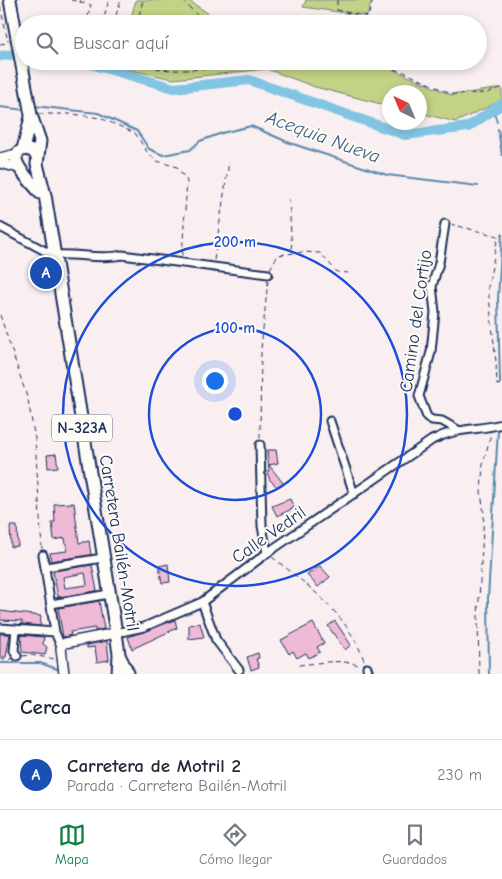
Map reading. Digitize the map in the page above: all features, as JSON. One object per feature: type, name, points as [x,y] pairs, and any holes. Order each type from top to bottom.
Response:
[{"type":"main road","name":"N-323A","points":[[10,0],[15,22]]},
{"type":"main road","name":"N-323A","points":[[24,70],[31,114],[40,140],[37,160]]},
{"type":"main road","name":"N-323A","points":[[21,169],[16,161],[31,114]]},
{"type":"main road","points":[[20,151],[31,150],[37,160],[31,170],[21,169]]},
{"type":"main road","name":"Carretera Bailén-Motril","points":[[37,160],[116,633],[119,654],[118,674]]},
{"type":"main road","name":"Carretera Bailén-Motril","points":[[21,169],[44,201]]},
{"type":"main road","name":"Carretera Bailén-Motril","points":[[119,654],[129,674]]},
{"type":"main road","name":"N-323A","points":[[122,674],[129,674]]},
{"type":"street","points":[[0,158],[20,151]]},
{"type":"street","points":[[0,163],[21,169]]},
{"type":"street","name":"Camino del Cortijo","points":[[445,224],[439,263],[432,286],[435,312],[431,352],[419,396],[426,417],[442,421],[458,430]]},
{"type":"street","points":[[0,227],[47,252],[112,257],[122,255],[268,274]]},
{"type":"street","points":[[330,421],[354,494]]},
{"type":"street","name":"Calle Vedril","points":[[116,633],[144,627],[202,602],[267,553],[432,440],[458,430],[482,430],[502,424]]},
{"type":"street","points":[[260,445],[262,526],[267,553]]},
{"type":"street","points":[[44,555],[55,632],[62,644],[64,674]]},
{"type":"street","points":[[46,567],[104,558]]},
{"type":"street","points":[[51,604],[109,594]]},
{"type":"street","points":[[202,602],[216,640],[239,670]]},
{"type":"street","points":[[0,628],[55,632]]},
{"type":"street","points":[[16,629],[14,651],[17,656]]},
{"type":"street","points":[[62,644],[116,633]]},
{"type":"path","points":[[71,0],[91,5],[88,15]]},
{"type":"path","points":[[105,15],[109,0]]},
{"type":"path","points":[[116,15],[121,0]]},
{"type":"path","points":[[139,15],[143,0]]},
{"type":"path","points":[[182,0],[197,15]]},
{"type":"path","points":[[337,0],[337,10],[359,15]]},
{"type":"path","points":[[369,15],[373,0]]},
{"type":"path","points":[[0,6],[8,40],[7,44],[0,44]]},
{"type":"path","points":[[182,70],[198,70]]},
{"type":"path","points":[[396,70],[452,94],[487,93],[502,87]]},
{"type":"path","points":[[31,114],[73,114],[100,118],[135,133],[147,152],[157,161],[177,167],[187,181],[182,262]]},
{"type":"path","points":[[214,266],[229,162]]},
{"type":"path","points":[[289,198],[292,253]]},
{"type":"path","points":[[445,224],[498,236],[488,286],[496,362],[495,375],[497,385],[502,384]]},
{"type":"path","points":[[260,445],[261,348],[268,274],[272,262],[278,255],[320,252],[337,272],[349,273]]},
{"type":"path","points":[[0,315],[28,400],[35,440],[39,522],[44,555]]},
{"type":"path","points":[[479,674],[478,617],[484,513],[481,493],[483,464],[493,426]]},
{"type":"path","points":[[267,553],[332,606],[360,649],[368,671]]},
{"type":"path","points":[[0,660],[11,660],[17,656],[31,655],[62,660]]},
{"type":"path","points":[[299,666],[333,661],[353,662],[368,671]]},
{"type":"green space","points":[[136,0],[188,0],[210,15],[132,15]]},
{"type":"green space","points":[[306,0],[372,0],[367,15],[303,7]]},
{"type":"green space","points":[[130,70],[258,70],[173,79]]},
{"type":"green space","points":[[270,70],[394,70],[452,95],[502,88],[502,100],[456,122],[427,115],[427,85],[382,85],[382,104],[315,87]]},
{"type":"building","points":[[267,450],[276,450],[278,463],[269,465],[283,483],[277,487],[270,480],[267,472],[269,471]]},
{"type":"building","points":[[56,454],[58,467],[48,468],[47,455]]},
{"type":"building","points":[[290,499],[294,508],[277,516],[272,506]]},
{"type":"building","points":[[74,503],[79,543],[89,541],[91,555],[51,561],[50,553],[67,551],[65,538],[54,540],[52,522],[55,522],[54,504]]},
{"type":"building","points":[[10,526],[17,526],[18,546],[11,547]]},
{"type":"building","points":[[168,564],[170,582],[162,583],[159,566]]},
{"type":"building","points":[[92,565],[97,591],[58,597],[53,571]],"holes":[[[85,573],[87,585],[65,588],[63,577]]]},
{"type":"building","points":[[320,566],[330,577],[318,587],[307,575]]},
{"type":"building","points":[[99,601],[104,629],[95,631],[95,628],[70,632],[71,635],[63,637],[58,608]]},
{"type":"building","points":[[0,611],[41,616],[40,626],[22,624],[22,621],[0,620]]},
{"type":"building","points":[[175,620],[177,628],[132,649],[128,637]]},
{"type":"building","points":[[335,621],[351,645],[345,650],[328,626]]},
{"type":"building","points":[[200,623],[204,637],[189,639],[189,625]]},
{"type":"building","points":[[313,623],[324,643],[317,647],[320,652],[309,658],[306,653],[297,658],[293,651],[289,654],[281,640]]},
{"type":"building","points":[[0,634],[10,634],[6,657],[0,657]]},
{"type":"building","points":[[21,635],[44,637],[43,644],[47,647],[45,655],[22,652]]},
{"type":"building","points":[[107,641],[109,660],[97,662],[95,647],[87,648],[87,645]]},
{"type":"building","points":[[258,653],[259,658],[256,659],[259,667],[251,670],[247,657]]},
{"type":"waterway","points":[[0,56],[15,54]]},
{"type":"waterway","points":[[111,70],[174,88],[249,80],[405,135],[468,127],[502,104]]},
{"type":"waterway","name":"Acequia Nueva","points":[[34,106],[98,113],[137,131],[149,149],[163,155],[190,150],[200,141],[251,126],[290,143],[387,175],[478,186]]},
{"type":"waterway","name":"Acequia Nueva","points":[[0,107],[25,110]]},
{"type":"waterway","points":[[493,109],[497,122]]},
{"type":"waterway","points":[[498,129],[502,155]]},
{"type":"waterway","points":[[500,383],[498,299],[502,234]]},
{"type":"waterway","points":[[489,674],[488,599],[498,430]]},
{"type":"waterway","points":[[0,663],[40,663],[57,669]]},
{"type":"place","name":"Carretera de Motril 2","points":[[46,273]]}]
